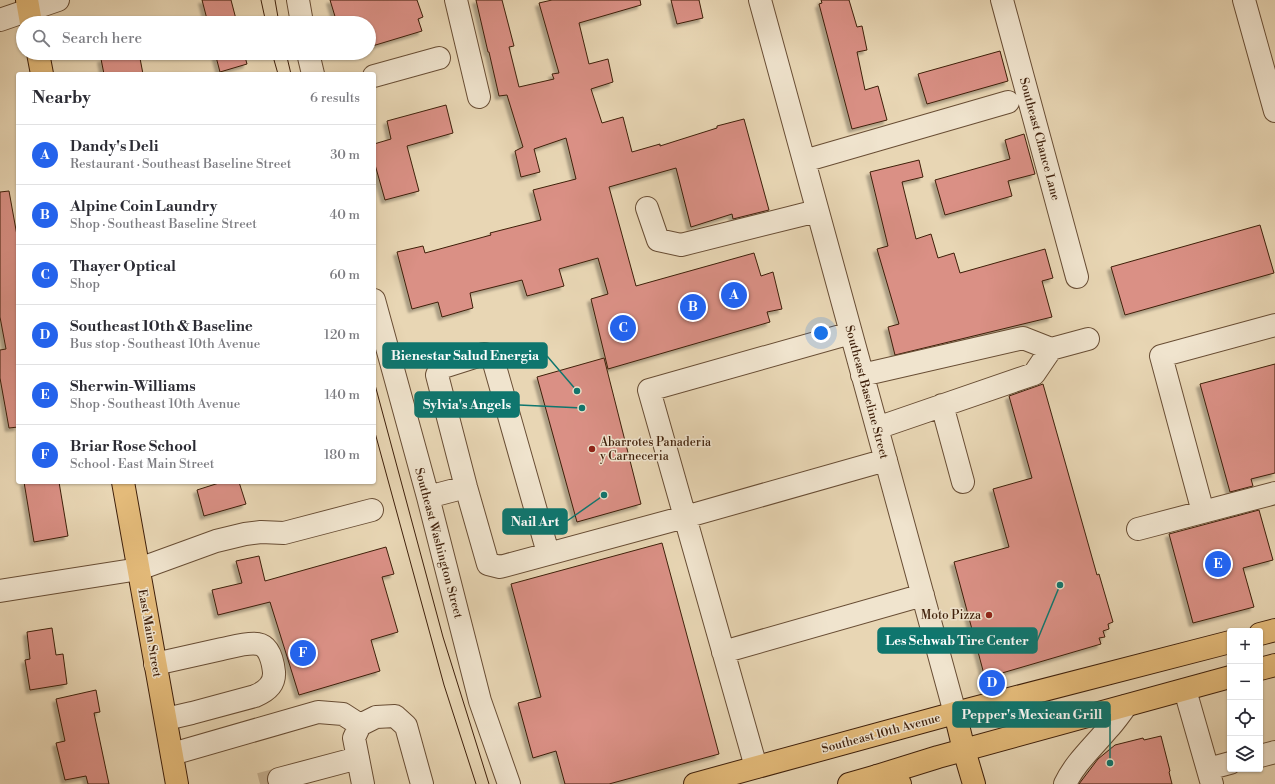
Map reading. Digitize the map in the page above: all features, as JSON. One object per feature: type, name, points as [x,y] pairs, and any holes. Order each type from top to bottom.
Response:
[{"type":"main road","points":[[39,60],[42,72]]},
{"type":"main road","name":"East Main Street","points":[[123,484],[177,784]]},
{"type":"main road","points":[[1263,633],[1275,630]]},
{"type":"main road","name":"Southeast 10th Avenue","points":[[695,784],[955,713],[1227,643]]},
{"type":"main road","points":[[1263,668],[1275,665]]},
{"type":"main road","points":[[849,784],[964,750],[1227,679]]},
{"type":"main road","name":"Southeast Baseline Street","points":[[955,713],[974,784]]},
{"type":"main road","points":[[876,776],[900,784]]},
{"type":"street","points":[[0,20],[58,0]]},
{"type":"street","points":[[298,0],[301,16]]},
{"type":"street","points":[[456,0],[480,97]]},
{"type":"street","name":"Southeast Baseline Street","points":[[760,0],[955,713]]},
{"type":"street","name":"Southeast Chance Lane","points":[[1002,0],[1077,277]]},
{"type":"street","points":[[1244,0],[1275,112]]},
{"type":"street","points":[[376,75],[439,58]]},
{"type":"street","points":[[310,60],[313,72]]},
{"type":"street","points":[[804,161],[1008,102]]},
{"type":"street","points":[[647,208],[658,240],[681,245],[817,211]]},
{"type":"street","name":"Southeast Washington Street","points":[[376,307],[428,497],[480,701],[509,784]]},
{"type":"street","points":[[1203,512],[1161,356],[1275,325]]},
{"type":"street","points":[[756,767],[648,390],[851,332]]},
{"type":"street","points":[[862,375],[1023,338],[1051,349],[1088,338]]},
{"type":"street","points":[[877,428],[1034,374],[1051,349]]},
{"type":"street","points":[[548,553],[492,356],[484,354],[440,368],[437,375],[488,564],[500,567],[685,517],[886,460]]},
{"type":"street","points":[[942,405],[963,482]]},
{"type":"street","points":[[428,497],[466,487]]},
{"type":"street","points":[[1138,529],[1275,493]]},
{"type":"street","points":[[0,591],[139,569],[223,539],[261,532],[284,533],[372,510]]},
{"type":"street","points":[[723,652],[923,595]]},
{"type":"street","points":[[155,664],[241,645],[259,644],[267,650],[273,665],[274,677],[271,685],[264,692],[255,696],[166,719]]},
{"type":"street","points":[[1185,690],[1210,776],[1227,765]]},
{"type":"street","points":[[1065,784],[1071,772],[1108,730],[1126,706]]},
{"type":"street","points":[[172,754],[318,712],[343,714],[360,725]]},
{"type":"street","points":[[363,784],[354,738],[360,725],[376,717],[395,716],[406,726],[422,784]]},
{"type":"street","points":[[1263,755],[1275,752]]},
{"type":"street","points":[[278,779],[358,758]]},
{"type":"building","points":[[202,0],[231,0],[235,16],[206,16]]},
{"type":"building","points":[[330,0],[417,0],[423,17],[418,19],[422,31],[376,45],[376,16],[335,16]]},
{"type":"building","points":[[476,0],[502,0],[514,46],[509,47],[519,87],[554,79],[552,74],[559,73],[539,3],[552,0],[640,0],[641,5],[579,23],[589,64],[608,59],[613,82],[591,89],[602,123],[623,117],[632,152],[660,144],[660,146],[717,128],[717,126],[744,119],[769,210],[733,219],[732,214],[691,227],[676,168],[609,187],[636,286],[754,253],[761,276],[773,272],[782,309],[767,312],[770,322],[608,369],[591,299],[608,294],[598,258],[559,269],[564,286],[527,296],[522,280],[470,293],[473,308],[442,317],[438,302],[412,309],[397,252],[423,246],[425,253],[491,235],[490,233],[541,220],[533,190],[576,179],[566,138],[534,149],[540,172],[521,177],[515,151],[523,147],[507,95],[499,96]]},
{"type":"building","points":[[671,0],[699,0],[703,18],[677,24]]},
{"type":"building","points":[[821,0],[849,0],[857,27],[862,26],[867,50],[857,52],[865,90],[878,86],[887,120],[852,129],[819,4],[822,3]]},
{"type":"building","points":[[1000,51],[1008,81],[927,104],[918,74]]},
{"type":"building","points":[[101,60],[140,60],[143,72],[104,72]]},
{"type":"building","points":[[217,60],[246,60],[247,64],[220,72]]},
{"type":"building","points":[[446,105],[453,133],[407,146],[419,191],[385,200],[376,168],[376,143],[391,139],[387,121]]},
{"type":"building","points":[[1024,134],[1035,174],[1008,181],[1012,196],[945,215],[935,180],[1010,159],[1005,140]]},
{"type":"building","points":[[919,160],[923,177],[902,182],[916,239],[931,234],[938,258],[954,253],[960,273],[1045,249],[1053,278],[1042,281],[1052,317],[895,355],[888,327],[899,324],[877,249],[888,246],[870,172]]},
{"type":"building","points":[[9,191],[16,230],[16,427],[9,428],[0,378],[0,350],[6,349],[0,317],[0,192]]},
{"type":"building","points":[[1260,225],[1274,273],[1125,315],[1111,267]]},
{"type":"building","points":[[604,358],[641,504],[577,522],[537,377]]},
{"type":"building","points":[[1275,364],[1275,473],[1251,479],[1253,486],[1230,492],[1200,384]]},
{"type":"building","points":[[1043,384],[1097,575],[1099,574],[1113,622],[1108,624],[1109,629],[1103,631],[1105,637],[1099,638],[1101,644],[985,678],[954,562],[1009,547],[993,489],[1032,478],[1009,396]]},
{"type":"building","points":[[24,484],[59,484],[68,536],[34,542]]},
{"type":"building","points":[[216,484],[240,484],[246,504],[204,516],[197,490]]},
{"type":"building","points":[[1259,510],[1273,560],[1243,568],[1254,607],[1193,623],[1169,534]]},
{"type":"building","points":[[662,543],[719,754],[609,784],[565,784],[556,751],[533,758],[518,703],[541,697],[511,584]]},
{"type":"building","points":[[386,547],[394,574],[382,577],[398,632],[371,640],[380,671],[299,695],[270,602],[218,615],[212,590],[242,583],[236,561],[259,556],[265,581]]},
{"type":"building","points":[[52,628],[56,655],[63,654],[67,684],[30,690],[25,660],[30,659],[27,632]]},
{"type":"building","points":[[96,690],[100,712],[94,713],[109,784],[88,784],[86,776],[65,780],[56,743],[65,741],[56,699]]},
{"type":"building","points":[[1161,736],[1172,784],[1079,784],[1098,759],[1115,745],[1143,738],[1144,740]]},
{"type":"tunnel","points":[[260,784],[279,779]]},
{"type":"tram line","points":[[261,0],[264,16]]},
{"type":"tram line","points":[[275,0],[278,16]]},
{"type":"tram line","points":[[274,60],[277,72]]},
{"type":"tram line","points":[[288,60],[291,72]]},
{"type":"tram line","points":[[376,388],[443,637],[489,784]]},
{"type":"tram line","points":[[376,436],[444,685],[476,784]]},
{"type":"place","name":"Dandy's Deli","points":[[734,295]]},
{"type":"place","name":"Alpine Coin Laundry","points":[[693,307]]},
{"type":"place","name":"Thayer Optical","points":[[623,328]]},
{"type":"place","name":"Bienestar Salud Energia","points":[[577,391]]},
{"type":"place","name":"Sylvia's Angels","points":[[582,408]]},
{"type":"place","name":"Abarrotes Panaderia y Carneceria","points":[[592,449]]},
{"type":"place","name":"Nail Art","points":[[604,495]]},
{"type":"place","name":"Sherwin-Williams","points":[[1218,564]]},
{"type":"place","name":"Les Schwab Tire Center","points":[[1060,585]]},
{"type":"place","name":"Moto Pizza","points":[[989,615]]},
{"type":"place","name":"Briar Rose School","points":[[303,653]]},
{"type":"place","name":"Southeast 10th & Baseline","points":[[992,683]]},
{"type":"place","name":"Pepper's Mexican Grill","points":[[1110,763]]}]
